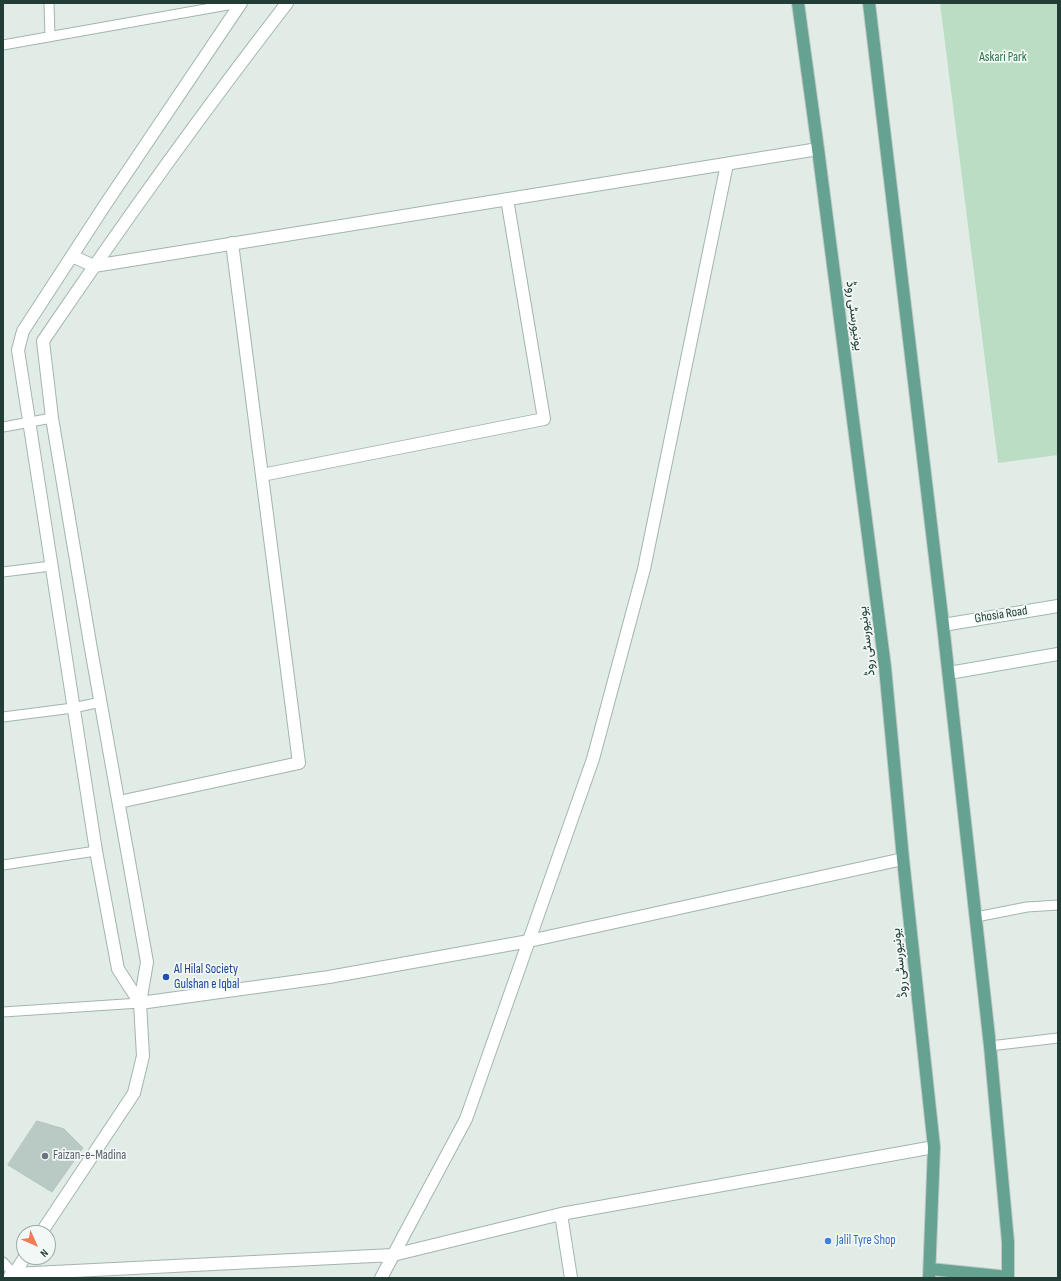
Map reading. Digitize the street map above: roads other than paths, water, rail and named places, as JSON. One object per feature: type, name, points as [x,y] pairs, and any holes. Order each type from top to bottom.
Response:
[{"type":"main road","name":"یونیورسٹی روڈ","points":[[798,3],[885,667],[903,859],[934,1147],[930,1274]]},
{"type":"main road","points":[[868,3],[949,673],[990,1046],[1008,1242],[1008,1278],[930,1274]]},
{"type":"street","points":[[140,1003],[118,969],[96,851],[18,350],[23,331],[240,3]]},
{"type":"street","points":[[46,1225],[134,1093],[142,1056],[140,1003],[147,962],[52,418],[43,341],[94,266],[233,73],[287,3]]},
{"type":"street","points":[[72,256],[94,266],[818,149]]},
{"type":"street","points":[[382,1278],[466,1119],[593,759],[644,569],[727,164]]},
{"type":"street","points":[[262,475],[544,419],[507,199]]},
{"type":"street","points":[[119,802],[299,763],[232,244]]},
{"type":"street","name":"Ghosia Road","points":[[943,625],[1058,606]]},
{"type":"street","points":[[949,673],[1058,654]]},
{"type":"street","points":[[140,1003],[329,978],[529,941],[903,859]]},
{"type":"street","points":[[10,1276],[393,1255],[561,1214],[934,1147]]},
{"type":"street","points":[[561,1214],[571,1278]]},
{"type":"street","points":[[10,1276],[19,1265]]},
{"type":"lane","points":[[49,3],[50,37]]},
{"type":"lane","points":[[3,45],[240,3]]},
{"type":"lane","points":[[3,427],[52,418]]},
{"type":"lane","points":[[3,572],[51,566]]},
{"type":"lane","points":[[3,717],[73,708],[101,702]]},
{"type":"lane","points":[[3,865],[96,851]]},
{"type":"lane","points":[[976,917],[1027,907],[1058,905]]},
{"type":"lane","points":[[3,1012],[140,1003]]},
{"type":"lane","points":[[990,1046],[1058,1038]]},
{"type":"lane","points":[[3,1262],[10,1276]]},
{"type":"place","name":"Al Hilal Society Gulshan e Iqbal","points":[[166,977]]},
{"type":"place","name":"Faizan-e-Madina","points":[[45,1156]]},
{"type":"place","name":"Jalil Tyre Shop","points":[[828,1241]]},
{"type":"park label","name":"Askari Park","points":[[1003,58]]}]
